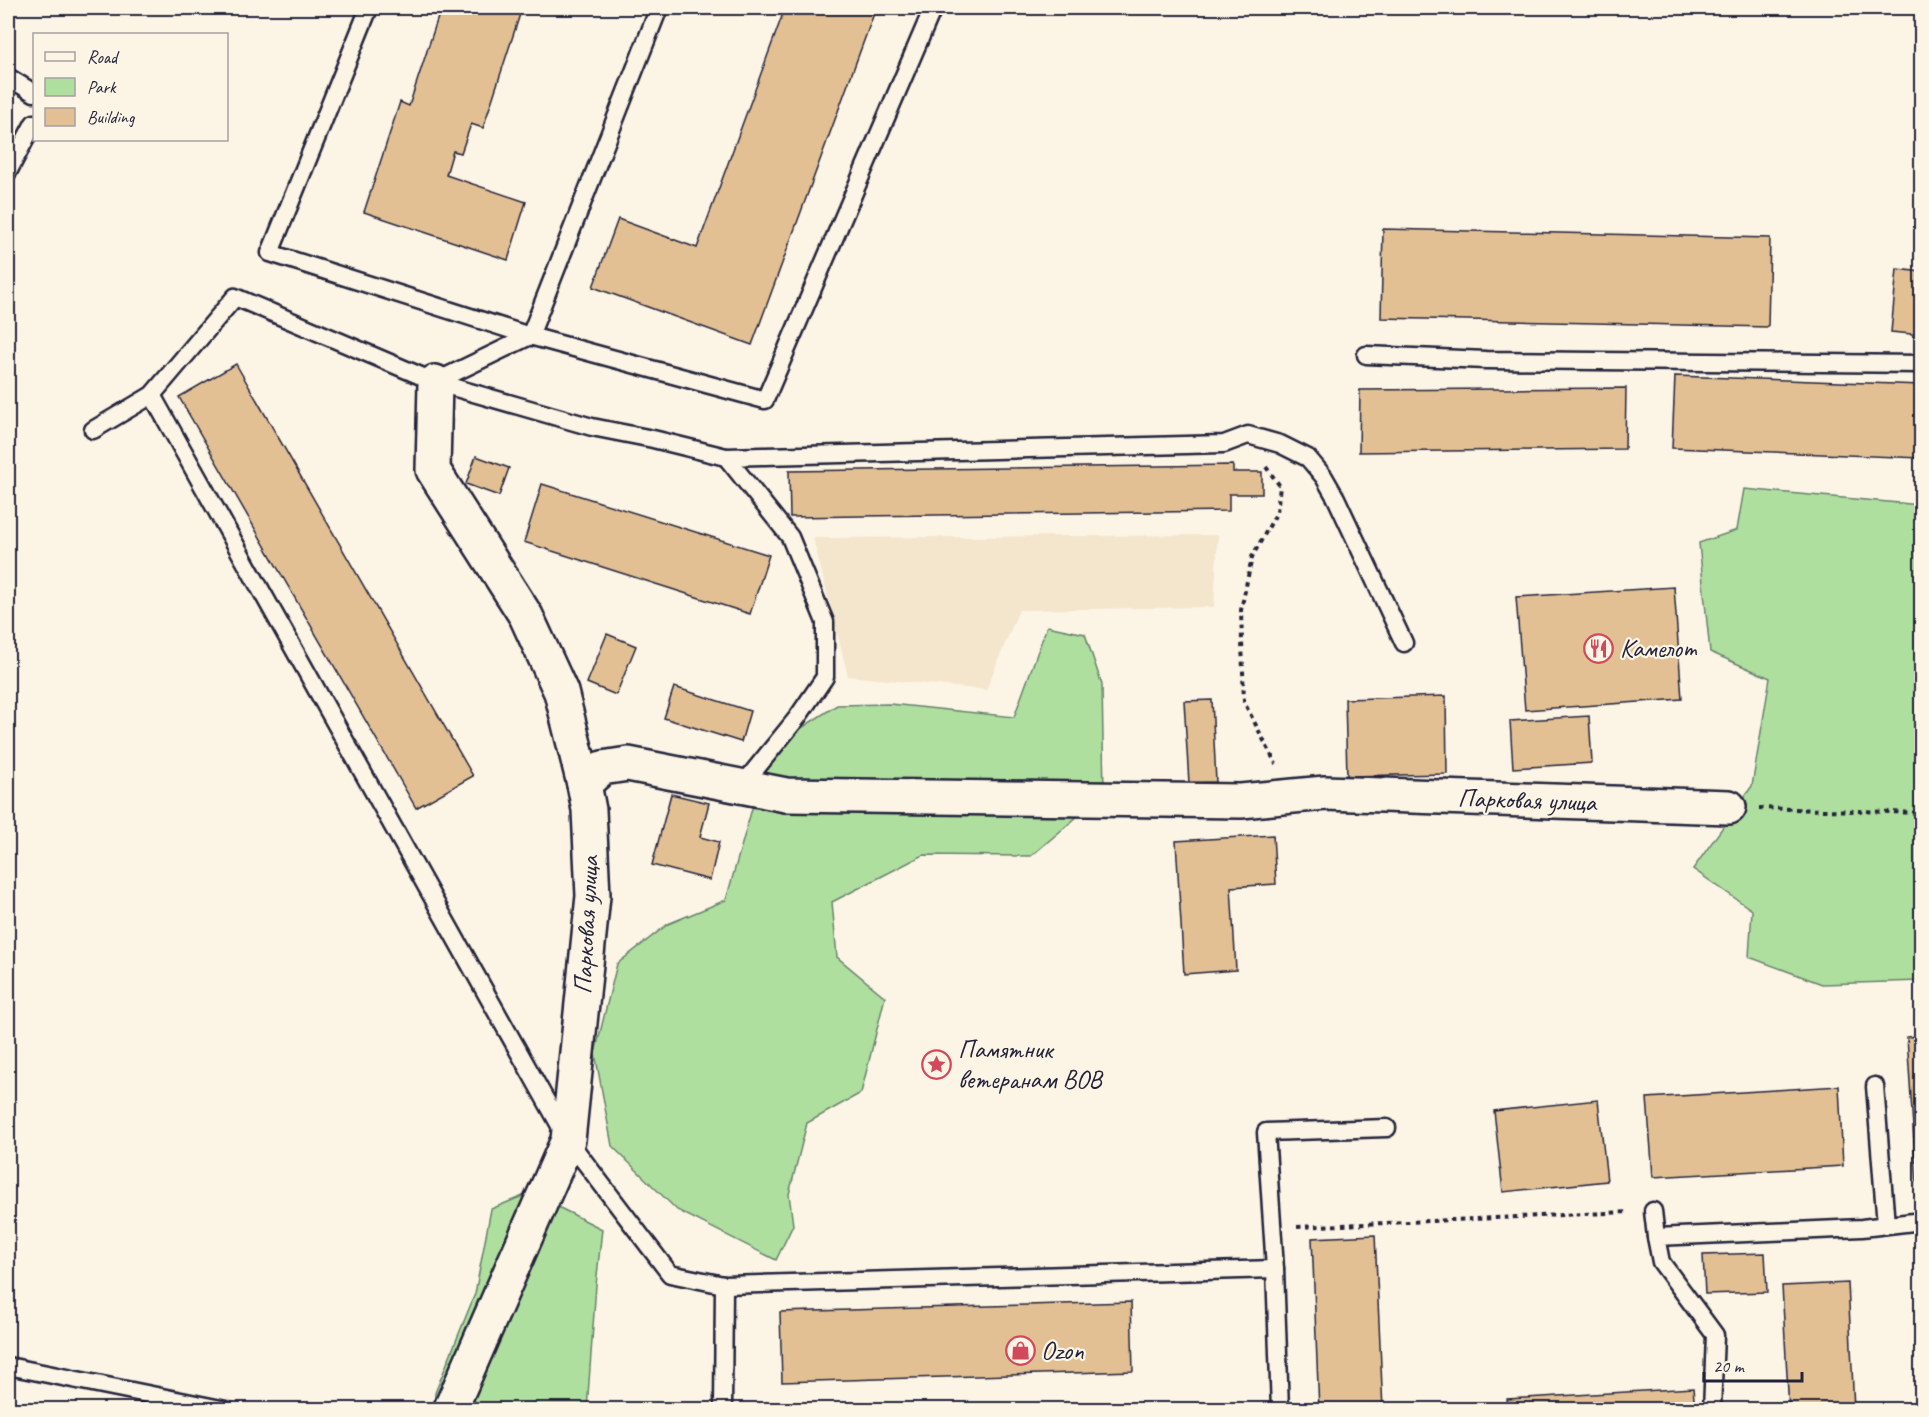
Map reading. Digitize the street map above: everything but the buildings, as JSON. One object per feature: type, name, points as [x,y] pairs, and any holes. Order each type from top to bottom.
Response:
[{"type":"street","name":"Парковая улица","points":[[435,382],[433,470],[526,616],[561,692],[589,810],[593,896],[568,1140],[450,1410]]},
{"type":"street","name":"Парковая улица","points":[[584,784],[602,768],[628,764],[786,795],[1241,801],[1325,793],[1729,807]]},
{"type":"lane","points":[[369,8],[270,253],[530,336],[765,400],[933,8]]},
{"type":"lane","points":[[435,382],[530,336],[659,8]]},
{"type":"lane","points":[[8,77],[33,92]]},
{"type":"lane","points":[[8,172],[33,125]]},
{"type":"lane","points":[[93,430],[152,395],[235,297],[435,382],[591,426],[653,438],[726,458],[1224,444],[1248,435],[1280,444],[1308,458],[1324,477],[1404,642]]},
{"type":"lane","points":[[1366,355],[1486,360],[1922,364]]},
{"type":"lane","points":[[152,395],[568,1140],[670,1274],[724,1285],[1275,1269]]},
{"type":"lane","points":[[726,458],[790,537],[825,622],[825,677],[797,718],[741,787]]},
{"type":"lane","points":[[1875,1086],[1886,1226]]},
{"type":"lane","points":[[1280,1410],[1273,1228],[1266,1132],[1387,1128]]},
{"type":"lane","points":[[1653,1210],[1661,1262],[1715,1335],[1712,1410]]},
{"type":"lane","points":[[1656,1237],[1862,1228],[1922,1221]]},
{"type":"lane","points":[[723,1410],[724,1285]]},
{"type":"lane","points":[[8,1366],[226,1410]]},
{"type":"path","points":[[1239,438],[1280,486],[1277,512],[1252,557],[1241,610],[1244,702],[1292,796]]},
{"type":"path","points":[[1729,807],[1922,813]]},
{"type":"path","points":[[1273,1228],[1653,1210]]},
{"type":"shaded area","points":[[1218,535],[1214,607],[1019,610],[986,690],[848,676],[813,538]]},
{"type":"green space","points":[[1744,489],[1921,505],[1921,981],[1822,984],[1749,957],[1752,910],[1693,869],[1752,786],[1770,678],[1710,652],[1699,543],[1737,530]]},
{"type":"green space","points":[[1047,626],[1085,634],[1102,685],[1104,794],[1031,856],[923,855],[832,902],[837,957],[885,997],[861,1093],[807,1123],[789,1194],[793,1225],[776,1260],[677,1210],[612,1146],[595,1053],[617,964],[668,924],[726,900],[769,749],[837,705],[890,704],[1014,717]]},
{"type":"green space","points":[[530,1193],[602,1229],[587,1409],[434,1410],[435,1393],[475,1294],[491,1209]]},
{"type":"place","name":"Камелот","points":[[1599,648]]},
{"type":"place","name":"Памятник ветеранам ВОВ","points":[[937,1064]]},
{"type":"place","name":"Ozon","points":[[1020,1350]]}]
